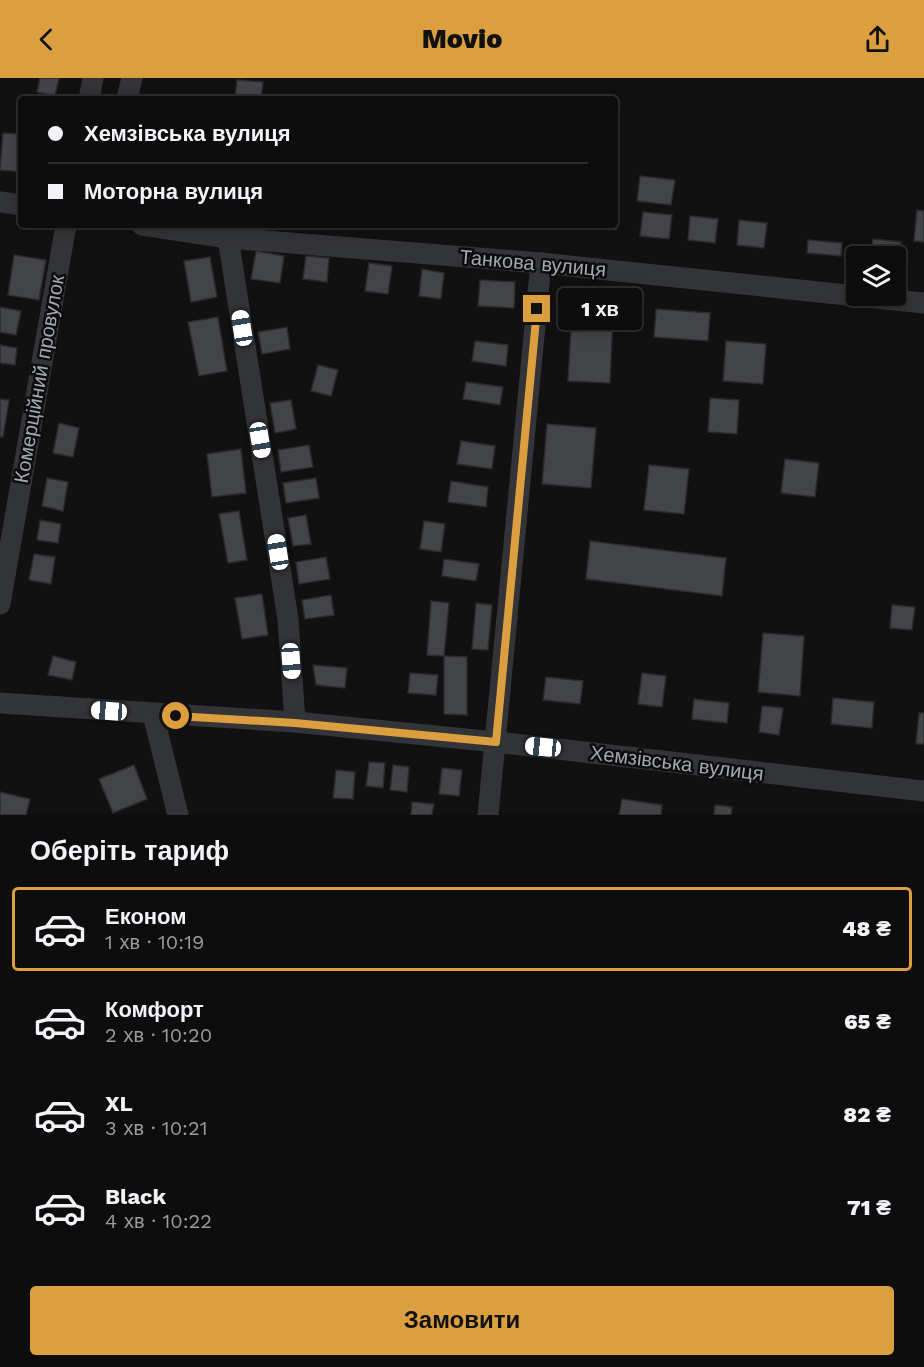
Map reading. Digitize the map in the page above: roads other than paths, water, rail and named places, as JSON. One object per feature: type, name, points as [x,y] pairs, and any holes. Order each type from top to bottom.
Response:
[{"type":"street","points":[[89,96],[93,78]]},
{"type":"street","points":[[128,96],[132,78]]},
{"type":"street","points":[[0,202],[18,205]]},
{"type":"street","name":"Комерційний провулок","points":[[0,604],[65,228]]},
{"type":"street","name":"Танкова вулиця","points":[[162,228],[228,238],[541,263],[924,303]]},
{"type":"street","points":[[228,238],[288,619],[295,723]]},
{"type":"street","points":[[488,815],[541,263]]},
{"type":"street","name":"Хемзівська вулиця","points":[[0,703],[295,723],[496,742],[924,791]]},
{"type":"street","points":[[153,714],[178,815]]}]
